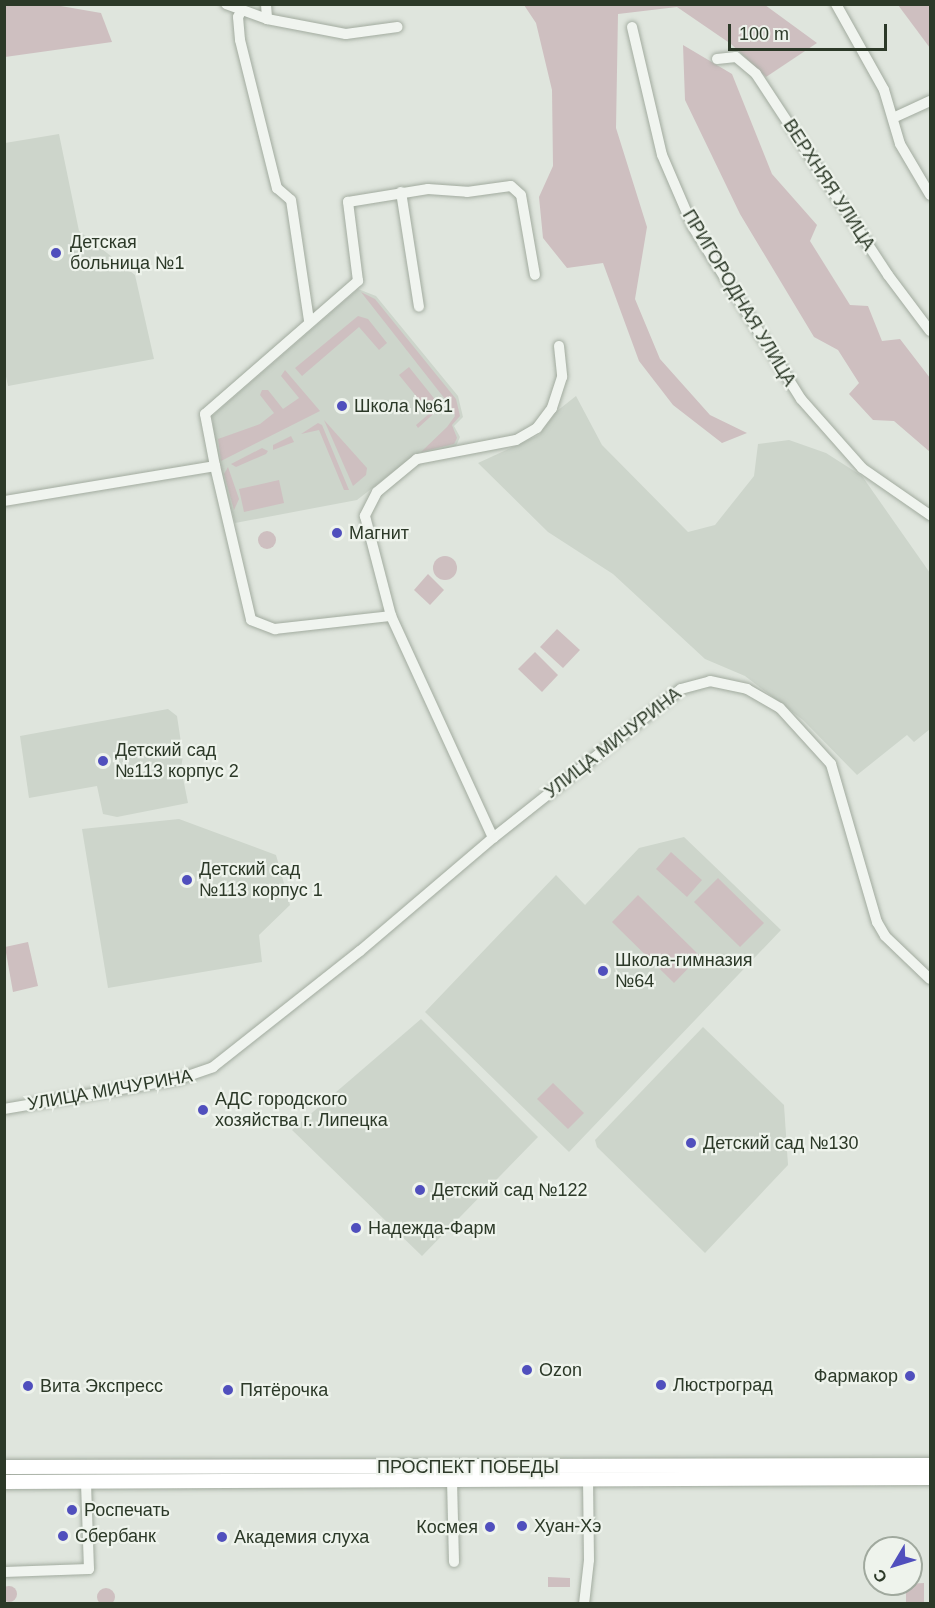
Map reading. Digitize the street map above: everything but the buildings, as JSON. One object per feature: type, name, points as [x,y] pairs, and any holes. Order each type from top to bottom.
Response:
[{"type":"main road","name":"ПРОСПЕКТ ПОБЕДЫ","points":[[4,1467],[930,1465]]},
{"type":"main road","name":"ПРОСПЕКТ ПОБЕДЫ","points":[[4,1482],[930,1478]]},
{"type":"street","points":[[226,4],[267,19],[346,34],[398,27]]},
{"type":"street","points":[[266,4],[267,19]]},
{"type":"street","points":[[836,4],[884,90],[900,144],[930,195]]},
{"type":"street","points":[[242,10],[238,17],[240,40],[277,188],[291,200],[309,321]]},
{"type":"street","name":"ПРИГОРОДНАЯ УЛИЦА","points":[[632,27],[662,155],[693,227],[801,399],[862,468],[930,515]]},
{"type":"street","name":"ВЕРХНЯЯ УЛИЦА","points":[[717,59],[736,57],[756,74],[888,275],[930,331]]},
{"type":"street","points":[[893,118],[930,101]]},
{"type":"street","points":[[391,616],[275,629],[251,620],[205,414],[309,321],[358,281],[348,202],[401,192],[467,192],[503,185],[517,189],[521,195],[535,275]]},
{"type":"street","points":[[401,192],[419,307]]},
{"type":"street","points":[[493,838],[391,616],[365,516],[370,501],[385,483],[417,459],[516,440],[537,428],[552,408],[562,377],[559,346]]},
{"type":"street","points":[[4,501],[215,466]]},
{"type":"street","name":"УЛИЦА МИЧУРИНА","points":[[4,1110],[179,1079],[213,1067],[360,951],[493,838],[681,689],[710,681],[747,689],[780,708],[831,764],[877,922],[885,936],[930,979]]},
{"type":"street","points":[[452,1480],[454,1562]]},
{"type":"street","points":[[584,1604],[589,1560],[588,1480]]},
{"type":"street","points":[[4,1572],[89,1569],[86,1482]]},
{"type":"shaded area","points":[[4,5],[55,5],[101,13],[112,42],[5,57]]},
{"type":"shaded area","points":[[524,5],[765,5],[817,43],[766,77],[731,44],[677,7],[618,14],[616,128],[647,227],[635,299],[660,359],[710,415],[747,433],[722,443],[673,405],[639,361],[603,263],[567,268],[543,238],[539,197],[553,166],[552,90],[536,23]]},
{"type":"shaded area","points":[[898,5],[930,5],[930,48]]},
{"type":"shaded area","points":[[683,45],[732,74],[772,174],[817,225],[810,241],[850,305],[868,306],[882,341],[900,339],[930,378],[930,452],[894,421],[873,420],[849,394],[859,383],[838,350],[814,337],[740,214],[685,100]]},
{"type":"shaded area","name":"Детская больница №1","points":[[59,134],[79,231],[135,275],[154,359],[8,386],[4,367],[5,143]]},
{"type":"shaded area","name":"Школа №61","points":[[358,289],[376,296],[458,396],[463,417],[454,426],[460,437],[456,446],[412,457],[357,500],[235,523],[216,451],[212,416]]},
{"type":"shaded area","points":[[361,292],[375,299],[456,399],[460,416],[452,425],[457,438],[454,444],[421,452],[455,416],[452,408]]},
{"type":"shaded area","points":[[358,316],[368,319],[387,343],[379,350],[359,327],[302,376],[295,368]]},
{"type":"shaded area","points":[[409,367],[441,407],[418,428],[416,425],[430,413],[399,375]]},
{"type":"shaded area","points":[[285,370],[320,411],[221,461],[218,439],[260,424],[274,413],[260,395],[262,390],[268,390],[283,409],[299,398],[281,376]]},
{"type":"shaded area","points":[[576,396],[602,445],[688,532],[715,525],[754,476],[758,444],[789,440],[826,453],[862,476],[930,573],[930,729],[914,742],[907,735],[857,775],[803,720],[745,676],[705,659],[613,574],[548,532],[478,463],[539,435],[557,411]]},
{"type":"shaded area","points":[[324,420],[367,468],[366,475],[353,486]]},
{"type":"shaded area","points":[[318,423],[322,425],[349,490],[344,490],[319,430],[301,434]]},
{"type":"shaded area","points":[[291,436],[294,442],[273,450],[273,445]]},
{"type":"shaded area","points":[[262,448],[268,451],[266,454],[236,467],[231,464]]},
{"type":"shaded area","points":[[228,467],[239,499],[234,510],[224,474]]},
{"type":"shaded area","points":[[279,480],[284,503],[244,512],[239,489]]},
{"type":"shaded area","points":[[263,531],[271,531],[276,536],[274,547],[263,549],[258,544],[258,536]]},
{"type":"shaded area","points":[[445,556],[454,559],[457,568],[454,577],[445,580],[436,577],[433,568],[436,559]]},
{"type":"shaded area","points":[[428,574],[444,590],[430,605],[414,590]]},
{"type":"shaded area","points":[[557,629],[580,650],[563,668],[540,647]]},
{"type":"shaded area","points":[[535,652],[558,675],[542,692],[518,669]]},
{"type":"shaded area","name":"Детский сад №113 корпус 2","points":[[168,709],[177,716],[183,756],[181,768],[188,803],[117,817],[103,814],[97,786],[29,798],[20,736]]},
{"type":"shaded area","name":"Детский сад №113 корпус 1","points":[[179,819],[276,855],[290,905],[259,935],[262,962],[108,988],[82,829]]},
{"type":"shaded area","name":"Школа-гимназия №64","points":[[684,837],[781,930],[569,1152],[425,1012],[556,875],[585,905],[639,848]]},
{"type":"shaded area","points":[[671,852],[702,880],[687,897],[656,869]]},
{"type":"shaded area","points":[[718,878],[764,923],[740,947],[694,902]]},
{"type":"shaded area","points":[[638,895],[700,956],[674,983],[612,922]]},
{"type":"shaded area","points":[[28,942],[38,986],[13,992],[5,947]]},
{"type":"shaded area","name":"Детский сад №122","points":[[421,1019],[538,1137],[422,1256],[292,1130]]},
{"type":"shaded area","name":"Детский сад №130","points":[[703,1027],[784,1105],[788,1165],[705,1253],[597,1147],[595,1140]]},
{"type":"shaded area","points":[[553,1083],[584,1113],[568,1129],[537,1099]]},
{"type":"shaded area","points":[[548,1577],[570,1578],[570,1587],[548,1587]]},
{"type":"shaded area","points":[[923,1583],[924,1603],[906,1603],[906,1596],[923,1596]]},
{"type":"shaded area","points":[[9,1586],[17,1594],[9,1602],[1,1594]]},
{"type":"shaded area","points":[[106,1588],[112,1591],[115,1597],[112,1603],[106,1606],[100,1603],[97,1597],[100,1591]]},
{"type":"place","name":"Детская больница №1","points":[[56,253]]},
{"type":"place","name":"Школа №61","points":[[342,406]]},
{"type":"place","name":"Магнит","points":[[337,533]]},
{"type":"place","name":"Детский сад №113 корпус 2","points":[[103,761]]},
{"type":"place","name":"Детский сад №113 корпус 1","points":[[187,880]]},
{"type":"place","name":"Школа-гимназия №64","points":[[603,971]]},
{"type":"place","name":"АДС городского хозяйства г. Липецка","points":[[203,1110]]},
{"type":"place","name":"Детский сад №130","points":[[691,1143]]},
{"type":"place","name":"Детский сад №122","points":[[420,1190]]},
{"type":"place","name":"Надежда-Фарм","points":[[356,1228]]},
{"type":"place","name":"Ozon","points":[[527,1370]]},
{"type":"place","name":"Фармакор","points":[[910,1376]]},
{"type":"place","name":"Люстроград","points":[[661,1385]]},
{"type":"place","name":"Вита Экспресс","points":[[28,1386]]},
{"type":"place","name":"Пятёрочка","points":[[228,1390]]},
{"type":"place","name":"Роспечать","points":[[72,1510]]},
{"type":"place","name":"Хуан-Хэ","points":[[522,1526]]},
{"type":"place","name":"Космея","points":[[490,1527]]},
{"type":"place","name":"Сбербанк","points":[[63,1536]]},
{"type":"place","name":"Академия слуха","points":[[222,1537]]}]
